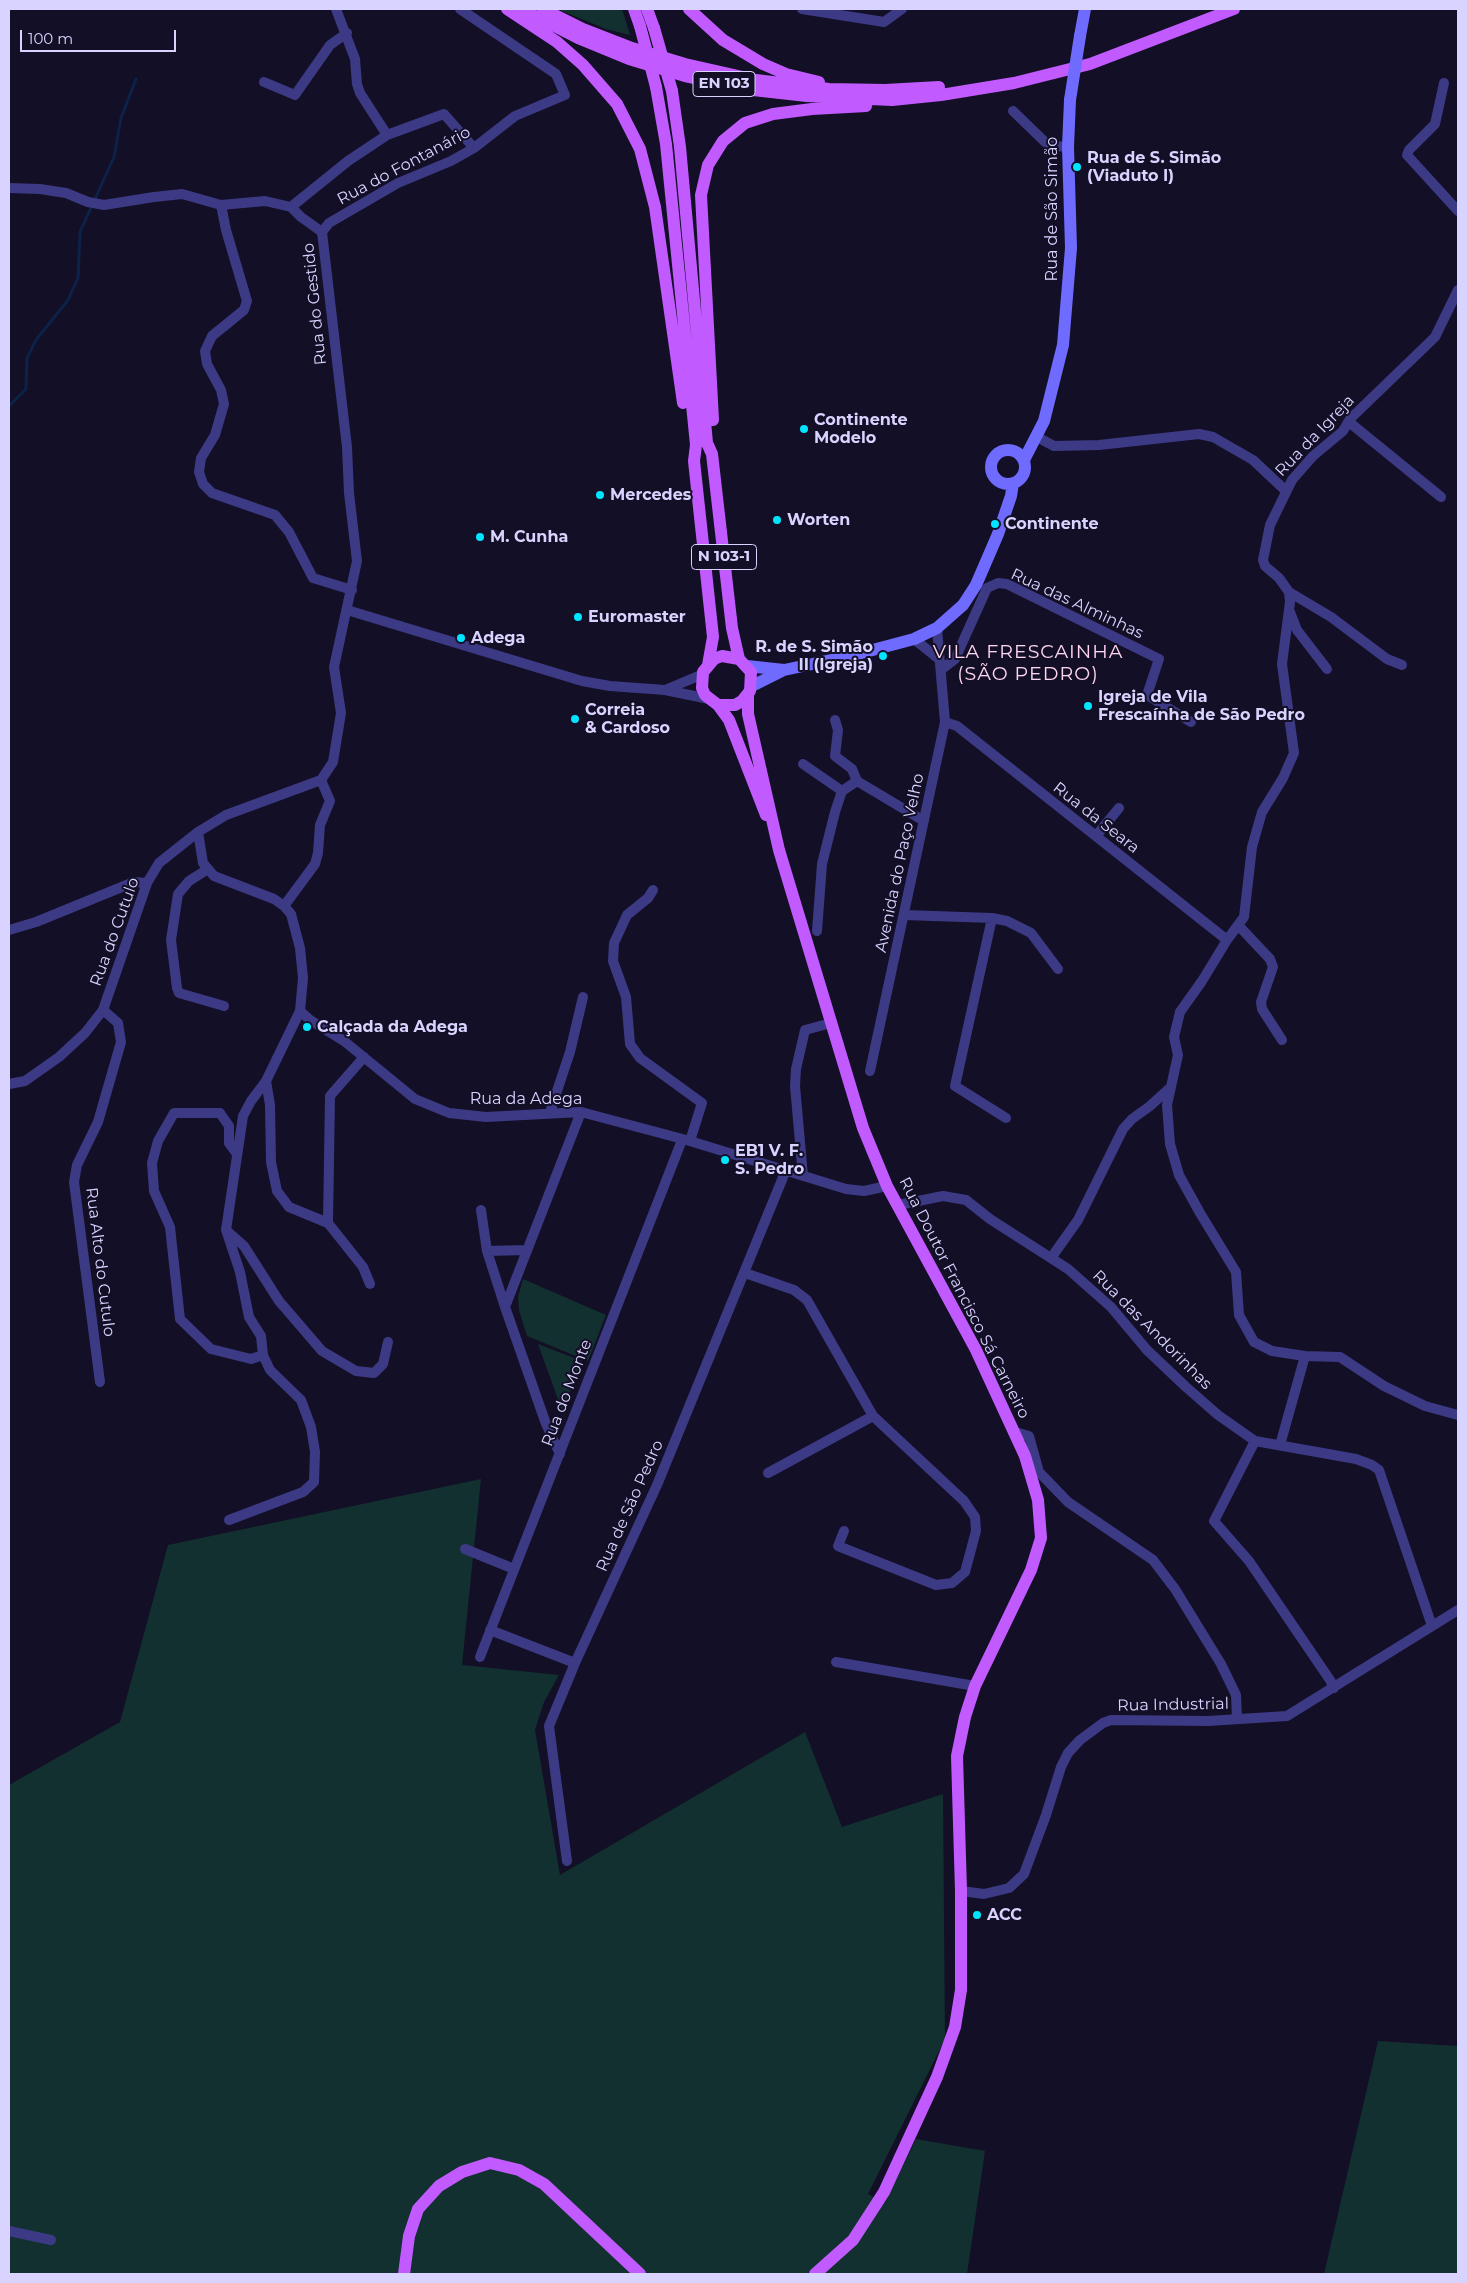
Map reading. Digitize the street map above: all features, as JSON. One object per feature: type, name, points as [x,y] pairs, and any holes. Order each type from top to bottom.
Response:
[{"type":"main road","points":[[507,9],[557,42],[583,65],[617,104],[640,149],[656,207],[689,446],[694,462]]},
{"type":"main road","name":"EN 103","points":[[521,9],[578,38],[629,59],[685,76],[754,90],[807,96],[892,100],[941,95],[1014,83],[1090,64],[1234,9]]},
{"type":"main road","points":[[543,9],[583,29],[632,48],[685,64],[756,80],[829,89]]},
{"type":"main road","points":[[634,9],[656,87],[666,144],[696,445],[694,462]]},
{"type":"main road","points":[[647,9],[672,90],[680,147],[707,443],[712,454]]},
{"type":"main road","name":"EN 103","points":[[689,9],[723,40],[763,64],[786,74],[818,82],[829,89],[885,90],[941,87],[1013,76],[1089,56],[1213,9]]},
{"type":"main road","name":"Rua de São Simão","points":[[1024,460],[1037,437],[1050,400],[1063,345],[1071,248],[1068,147],[1070,100],[1085,9]]},
{"type":"main road","points":[[712,454],[714,444],[701,195],[708,165],[723,141],[745,123],[773,114],[812,109],[881,105],[892,100]]},
{"type":"main road","points":[[1006,512],[997,480],[991,470],[993,459],[1001,451],[1013,450],[1037,437]]},
{"type":"main road","points":[[997,480],[1007,484],[1013,483],[1024,474],[1024,460],[1013,450]]},
{"type":"main road","name":"N 103-1","points":[[712,454],[732,628],[743,662]]},
{"type":"main road","name":"N 103-1","points":[[694,462],[713,637],[705,669]]},
{"type":"main road","points":[[784,670],[722,656],[705,669],[702,688],[713,702],[735,706],[750,691],[784,670],[850,656],[914,639],[937,628],[963,605],[976,585],[1006,512],[1013,483]]},
{"type":"main road","points":[[743,662],[751,672],[750,691]]},
{"type":"main road","name":"Rua Doutor Francisco Sá Carneiro","points":[[750,691],[748,714],[779,850],[830,1024],[863,1128],[886,1186],[976,1350],[1025,1456],[1038,1500],[1041,1538],[1031,1570],[974,1686],[957,1756],[962,1891],[961,1990],[955,2027],[937,2077],[884,2192],[853,2240],[815,2274]]},
{"type":"main road","name":"Rua Doutor Francisco Sá Carneiro","points":[[713,702],[729,720],[779,850]]},
{"type":"main road","points":[[404,2274],[409,2236],[418,2209],[439,2186],[462,2172],[490,2163],[520,2170],[544,2184],[640,2274]]},
{"type":"street","points":[[336,9],[347,33],[355,59],[357,84],[360,93],[387,135]]},
{"type":"street","name":"Rua do Fontanário","points":[[322,232],[329,223],[398,182],[451,161],[474,148],[515,116],[565,95],[556,74],[460,9]]},
{"type":"street","points":[[804,9],[884,22],[902,9]]},
{"type":"street","points":[[264,82],[295,95],[330,45],[347,33]]},
{"type":"street","points":[[1444,83],[1434,124],[1409,150],[1407,156],[1458,211]]},
{"type":"street","points":[[1013,111],[1045,142],[1055,146],[1068,147]]},
{"type":"street","points":[[291,207],[348,161],[387,135],[444,114],[474,148]]},
{"type":"street","name":"Rua do Gestido","points":[[9,188],[40,189],[66,193],[88,202],[104,205],[154,196],[182,194],[221,206],[266,201],[291,207],[322,232],[347,447],[348,493],[357,561],[347,610]]},
{"type":"street","points":[[221,206],[226,230],[247,301],[244,310],[212,336],[205,351],[207,364],[221,390],[224,404],[215,435],[201,458],[199,472],[203,484],[212,493],[275,515],[289,532],[313,578],[352,590]]},
{"type":"street","name":"Rua da Igreja","points":[[1037,437],[1054,446],[1099,445],[1199,434],[1213,437],[1253,460],[1286,491],[1292,480],[1314,456],[1343,431],[1349,422],[1435,337],[1458,290]]},
{"type":"street","points":[[1349,422],[1441,497]]},
{"type":"street","points":[[1286,491],[1270,526],[1263,560],[1265,566],[1279,578],[1289,592],[1331,617],[1387,659],[1402,665]]},
{"type":"street","name":"Rua das Alminhas","points":[[941,664],[955,659],[987,588],[998,583],[1007,584],[1159,659],[1148,695],[1191,722]]},
{"type":"street","points":[[1289,592],[1290,611],[1282,664],[1294,753],[1283,778],[1262,812],[1252,847],[1244,918],[1226,940],[1202,981],[1180,1012],[1174,1037],[1178,1055],[1167,1105],[1170,1144],[1179,1175],[1236,1272],[1239,1315],[1254,1342],[1272,1351],[1306,1356],[1340,1357],[1384,1386],[1425,1406],[1458,1415]]},
{"type":"street","points":[[284,906],[314,864],[318,853],[320,825],[330,801],[320,780],[333,762],[341,713],[334,667],[347,610],[582,681],[610,686],[665,690],[713,702]]},
{"type":"street","points":[[1290,611],[1297,630],[1327,670]]},
{"type":"street","name":"Avenida do Paço Velho","points":[[870,1071],[945,722],[937,628]]},
{"type":"street","points":[[914,639],[941,664]]},
{"type":"street","points":[[665,690],[705,669]]},
{"type":"street","points":[[835,720],[838,730],[835,756],[852,769],[857,781],[924,822]]},
{"type":"street","name":"Rua da Seara","points":[[945,722],[957,726],[1226,940]]},
{"type":"street","points":[[803,764],[842,792]]},
{"type":"street","name":"Rua do Cutulo","points":[[9,1084],[25,1080],[59,1057],[85,1033],[103,1010],[147,882],[159,863],[198,832],[226,815],[320,780]]},
{"type":"street","points":[[817,931],[822,864],[842,792],[857,781]]},
{"type":"street","points":[[1096,836],[1119,808]]},
{"type":"street","points":[[198,832],[203,863],[214,876],[274,899],[291,914],[300,948],[303,978],[300,1010],[266,1081],[243,1116],[226,1230],[240,1272],[249,1317],[260,1336],[263,1355],[270,1370],[301,1400],[312,1427],[315,1452],[314,1482],[303,1492],[229,1520]]},
{"type":"street","points":[[208,869],[189,882],[178,894],[171,940],[177,988],[180,993],[224,1006]]},
{"type":"street","points":[[9,930],[36,922],[134,882],[147,882]]},
{"type":"street","name":"Rua do Monte","points":[[480,1657],[514,1568],[702,1103],[640,1058],[630,1044],[626,997],[613,961],[614,943],[627,915],[648,898],[653,890]]},
{"type":"street","points":[[904,915],[992,918],[1007,921],[1031,933],[1058,970]]},
{"type":"street","points":[[992,918],[956,1086],[1006,1118]]},
{"type":"street","points":[[1238,926],[1270,959],[1273,967],[1263,996],[1262,1009],[1282,1040]]},
{"type":"street","points":[[550,1112],[570,1052],[583,997]]},
{"type":"street","name":"Rua Alto do Cutulo","points":[[100,1382],[74,1182],[77,1165],[98,1122],[121,1042],[118,1023],[103,1010]]},
{"type":"street","name":"Rua da Adega","points":[[300,1010],[364,1057],[415,1099],[449,1113],[486,1117],[550,1112],[581,1112],[786,1170],[846,1189],[864,1191],[886,1186]]},
{"type":"street","points":[[803,1176],[795,1086],[796,1069],[805,1030],[830,1024]]},
{"type":"street","points":[[328,1223],[330,1096],[364,1057]]},
{"type":"street","points":[[266,1081],[270,1105],[271,1162],[277,1191],[288,1207],[328,1223],[363,1267],[370,1284]]},
{"type":"street","points":[[1052,1258],[1078,1220],[1123,1129],[1132,1119],[1171,1087]]},
{"type":"street","points":[[505,1306],[581,1112]]},
{"type":"street","points":[[237,1154],[229,1143],[229,1126],[220,1113],[174,1113],[158,1141],[152,1163],[154,1191],[170,1227],[180,1319],[211,1349],[251,1359],[263,1355]]},
{"type":"street","name":"Rua de São Pedro","points":[[567,1861],[549,1726],[575,1663],[657,1485],[786,1170]]},
{"type":"street","name":"Rua das Andorinhas","points":[[898,1205],[943,1196],[966,1200],[990,1220],[1068,1269],[1110,1307],[1147,1350],[1186,1387],[1218,1415],[1255,1441],[1356,1459],[1379,1470],[1432,1626]]},
{"type":"street","points":[[481,1210],[487,1251],[546,1424],[560,1454]]},
{"type":"street","points":[[226,1230],[244,1246],[279,1301],[322,1351],[356,1370],[374,1373],[383,1364],[388,1342]]},
{"type":"street","points":[[487,1251],[526,1250]]},
{"type":"street","points":[[745,1273],[794,1290],[807,1300],[873,1416],[964,1501],[975,1517],[976,1531],[965,1572],[952,1583],[936,1585],[838,1546],[844,1531]]},
{"type":"street","points":[[1280,1445],[1306,1356]]},
{"type":"street","points":[[768,1473],[873,1416]]},
{"type":"street","points":[[1014,1432],[1029,1436],[1039,1472],[1068,1502],[1153,1560],[1175,1588],[1221,1664],[1236,1695],[1237,1720]]},
{"type":"street","points":[[1255,1441],[1214,1521],[1249,1562],[1334,1688]]},
{"type":"street","points":[[465,1548],[514,1568]]},
{"type":"street","name":"Rua Industrial","points":[[962,1891],[984,1894],[1008,1888],[1024,1874],[1046,1815],[1060,1767],[1068,1753],[1080,1740],[1103,1723],[1111,1720],[1208,1721],[1287,1716],[1458,1610]]},
{"type":"street","points":[[490,1630],[575,1663]]},
{"type":"street","points":[[836,1662],[974,1686]]},
{"type":"street","points":[[9,2231],[51,2240]]},
{"type":"green space","points":[[557,9],[622,9],[630,35],[606,29]]},
{"type":"green space","points":[[523,1279],[606,1315],[588,1361],[527,1336],[519,1310],[518,1297]]},
{"type":"green space","points":[[538,1344],[582,1361],[562,1411],[560,1405]]},
{"type":"green space","points":[[481,1479],[462,1665],[559,1675],[544,1702],[535,1730],[560,1875],[805,1732],[842,1827],[943,1794],[945,2039],[868,2194],[885,2203],[916,2139],[985,2151],[967,2274],[9,2274],[9,1785],[120,1722],[168,1545]]},
{"type":"green space","points":[[1378,2041],[1458,2046],[1458,2274],[1324,2274]]},
{"type":"waterway","points":[[9,406],[26,389],[27,358],[36,340],[68,300],[78,278],[80,232],[114,157],[121,118],[136,79]]},
{"type":"place","name":"Rua de S. Simão (Viaduto I)","points":[[1077,167]]},
{"type":"place","name":"Continente Modelo","points":[[804,429]]},
{"type":"place","name":"Mercedes","points":[[600,495]]},
{"type":"place","name":"Worten","points":[[777,520]]},
{"type":"place","name":"Continente","points":[[995,524]]},
{"type":"place","name":"M. Cunha","points":[[480,537]]},
{"type":"place","name":"Euromaster","points":[[578,617]]},
{"type":"place","name":"Adega","points":[[461,638]]},
{"type":"place","name":"R. de S. Simão II (Igreja)","points":[[883,656]]},
{"type":"place","name":"Igreja de Vila Frescaínha de São Pedro","points":[[1088,706]]},
{"type":"place","name":"Correia & Cardoso","points":[[575,719]]},
{"type":"place","name":"Calçada da Adega","points":[[307,1027]]},
{"type":"place","name":"EB1 V. F. S. Pedro","points":[[725,1160]]},
{"type":"place","name":"ACC","points":[[977,1915]]},
{"type":"district","name":"VILA FRESCAINHA (SÃO PEDRO)","points":[[1028,663]]}]
